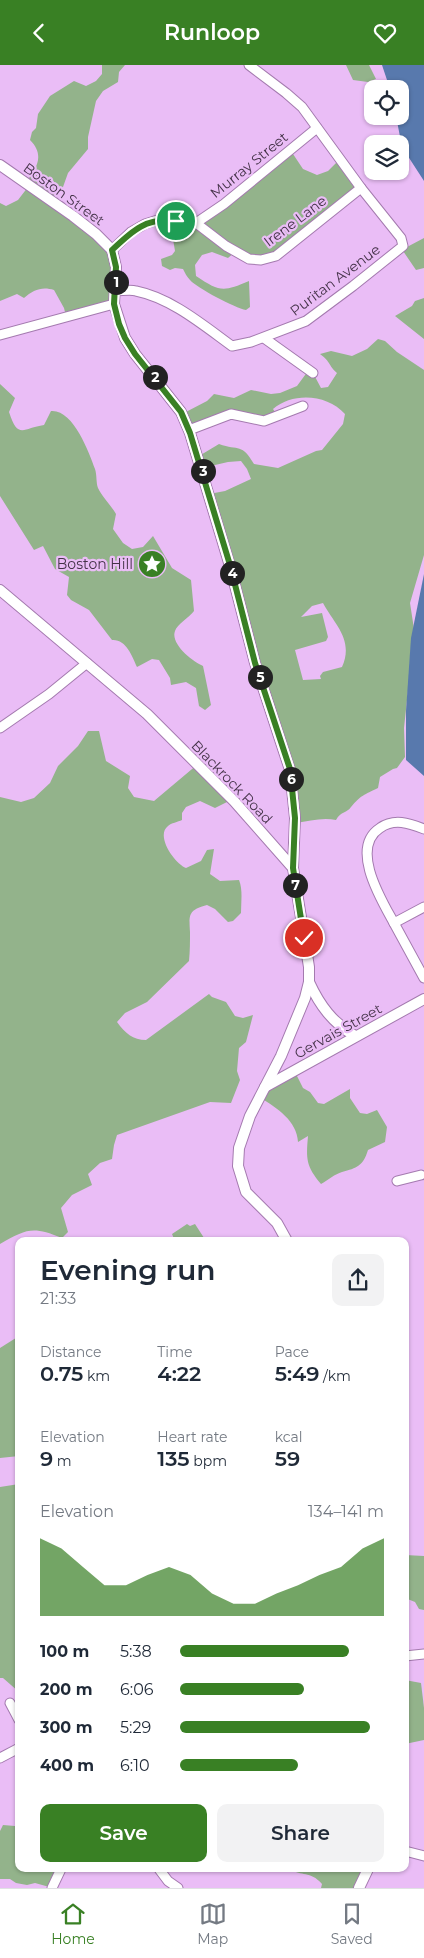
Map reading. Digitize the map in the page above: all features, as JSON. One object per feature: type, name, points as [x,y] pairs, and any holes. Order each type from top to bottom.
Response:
[{"type":"street","points":[[249,65],[302,107],[361,188]]},
{"type":"street","name":"Murray Street","points":[[196,223],[224,204],[317,128]]},
{"type":"street","name":"Boston Street","points":[[0,165],[73,216],[96,234],[112,250]]},
{"type":"street","name":"Irene Lane","points":[[196,223],[226,246],[249,259],[261,260],[276,256],[361,188]]},
{"type":"street","name":"Puritan Avenue","points":[[116,291],[134,290],[158,297],[232,346],[250,343],[306,321],[403,246],[402,242],[361,188]]},
{"type":"street","points":[[196,223],[161,219],[131,232],[112,250],[116,267],[114,304],[125,338],[135,354],[181,412],[189,430],[230,565],[255,663],[290,769],[295,818],[293,868],[309,967],[309,982],[282,1056],[250,1116],[239,1149],[238,1166],[246,1192],[272,1219],[284,1237]]},
{"type":"street","points":[[0,335],[114,304]]},
{"type":"street","points":[[264,338],[313,373]]},
{"type":"street","points":[[189,430],[231,415],[264,421],[302,406]]},
{"type":"street","name":"Blackrock Road","points":[[0,590],[127,696],[209,775],[293,868]]},
{"type":"street","points":[[0,728],[49,694],[86,663]]},
{"type":"street","points":[[424,829],[399,821],[386,823],[375,831],[367,854],[370,873],[379,895],[424,978]]},
{"type":"street","points":[[394,923],[424,907]]},
{"type":"street","points":[[309,982],[316,997],[332,1020],[355,1036]]},
{"type":"street","name":"Gervais Street","points":[[265,1087],[424,999]]},
{"type":"street","points":[[397,1181],[423,1176]]},
{"type":"street","points":[[409,1656],[424,1654]]},
{"type":"street","points":[[10,1703],[15,1713]]},
{"type":"street","points":[[0,1758],[15,1750]]},
{"type":"street","points":[[409,1852],[424,1856]]},
{"type":"street","points":[[52,1888],[60,1872]]},
{"type":"street","points":[[161,1872],[168,1881],[178,1888]]},
{"type":"street","points":[[360,1888],[367,1872]]},
{"type":"green space","points":[[102,65],[125,65],[119,72],[118,82],[103,91],[96,101],[88,137],[88,149],[68,173],[63,187],[51,201],[111,250],[115,301],[66,316],[64,308],[54,290],[46,288],[31,293],[24,298],[17,294],[0,301],[0,203],[6,206],[18,200],[28,187],[26,182],[38,161],[37,151],[30,140],[32,132],[36,128],[38,114],[50,96],[74,81],[86,86],[96,81],[102,74]]},
{"type":"green space","points":[[346,65],[369,65],[376,79],[364,81],[353,80]]},
{"type":"green space","points":[[291,151],[303,169],[317,175],[328,171],[340,159],[360,189],[294,242],[260,261],[235,252],[228,258],[212,252],[202,255],[195,265],[196,276],[216,288],[222,289],[249,281],[250,307],[246,310],[225,302],[194,284],[183,269],[175,268],[170,270],[162,266],[161,259],[172,255],[175,251],[173,239],[175,224],[197,224]]},
{"type":"green space","points":[[424,238],[424,268],[416,270],[401,248]]},
{"type":"green space","points":[[424,298],[424,339],[395,316],[412,306],[415,301]]},
{"type":"green space","points":[[378,339],[385,341],[397,352],[424,370],[424,555],[410,603],[414,629],[404,728],[405,757],[397,768],[380,777],[378,788],[360,798],[336,820],[321,819],[296,823],[290,771],[209,494],[225,491],[251,479],[241,461],[202,468],[199,456],[219,444],[243,450],[254,464],[278,468],[322,450],[343,424],[345,414],[329,402],[320,399],[300,398],[281,404],[273,409],[275,412],[257,420],[225,418],[191,436],[182,414],[207,401],[214,394],[234,398],[251,390],[271,394],[280,393],[297,386],[308,371],[313,373],[321,388],[328,387],[337,373],[320,354],[331,351],[352,356],[367,349]],"holes":[[[323,603],[342,633],[346,649],[345,657],[342,667],[323,672],[320,676],[321,679],[303,680],[295,650],[326,641],[328,637],[322,613],[301,617],[312,606]]]},
{"type":"green space","points":[[0,384],[15,398],[9,412],[12,421],[18,429],[26,430],[44,425],[51,411],[59,412],[73,424],[89,452],[96,471],[98,488],[116,514],[113,529],[123,543],[132,549],[143,547],[153,536],[172,568],[191,580],[194,611],[178,626],[174,636],[183,652],[203,666],[211,705],[205,710],[199,706],[196,688],[186,682],[171,685],[170,678],[159,660],[152,659],[137,667],[125,645],[117,640],[112,640],[89,610],[71,600],[67,595],[69,577],[55,569],[43,546],[34,550],[0,496]]},
{"type":"green space","points":[[88,731],[99,731],[106,761],[130,776],[128,788],[134,797],[154,801],[198,764],[231,800],[215,808],[200,801],[186,807],[182,813],[182,820],[169,825],[164,836],[165,843],[172,856],[186,868],[201,861],[207,850],[214,849],[210,874],[220,881],[239,880],[242,896],[241,913],[233,921],[228,922],[215,909],[207,905],[193,911],[190,917],[189,961],[147,1002],[125,1013],[117,1022],[130,1035],[137,1039],[146,1040],[209,994],[226,1002],[235,1016],[243,1018],[253,1015],[246,1042],[239,1048],[237,1071],[240,1080],[231,1103],[210,1102],[117,1135],[112,1159],[100,1163],[88,1174],[92,1185],[72,1195],[61,1208],[68,1232],[63,1237],[30,1231],[0,1244],[0,797],[21,802],[34,798],[50,783],[58,766],[78,746]]},
{"type":"green space","points":[[295,1072],[303,1088],[310,1092],[318,1103],[324,1104],[350,1089],[350,1098],[360,1113],[367,1114],[377,1110],[387,1127],[385,1142],[368,1150],[362,1163],[337,1174],[321,1184],[312,1172],[308,1162],[308,1136],[298,1142],[297,1134],[290,1121],[261,1098],[262,1095]]},
{"type":"green space","points":[[187,1224],[190,1226],[195,1224],[203,1237],[173,1237],[172,1234]]},
{"type":"green space","points":[[15,1339],[15,1456],[0,1458],[0,1348]]},
{"type":"green space","points":[[15,1485],[15,1688],[3,1678],[0,1678],[0,1487]]},
{"type":"green space","points":[[409,1555],[424,1556],[424,1610],[419,1609],[415,1602],[409,1600]]},
{"type":"green space","points":[[409,1681],[421,1683],[424,1708],[424,1740],[409,1743]]},
{"type":"green space","points":[[3,1825],[15,1826],[15,1872],[61,1872],[53,1888],[35,1883],[27,1885],[16,1883],[10,1879],[0,1879],[0,1831]]},
{"type":"green space","points":[[296,1872],[367,1872],[360,1888],[321,1888],[322,1884],[314,1877]]},
{"type":"water","points":[[382,65],[424,65],[424,181],[409,158],[409,135],[400,135],[398,125],[409,125],[409,80],[387,80]]},
{"type":"water","points":[[424,574],[424,776],[406,760],[406,711],[411,638]]},
{"type":"place","name":"Boston Hill","points":[[152,564]]},
{"type":"route","points":[[176,221],[161,219],[144,224],[131,232],[112,250],[116,267],[114,304],[125,338],[135,354],[181,412],[208,487],[242,608],[255,663],[290,769],[295,818],[293,868],[304,938]]}]
